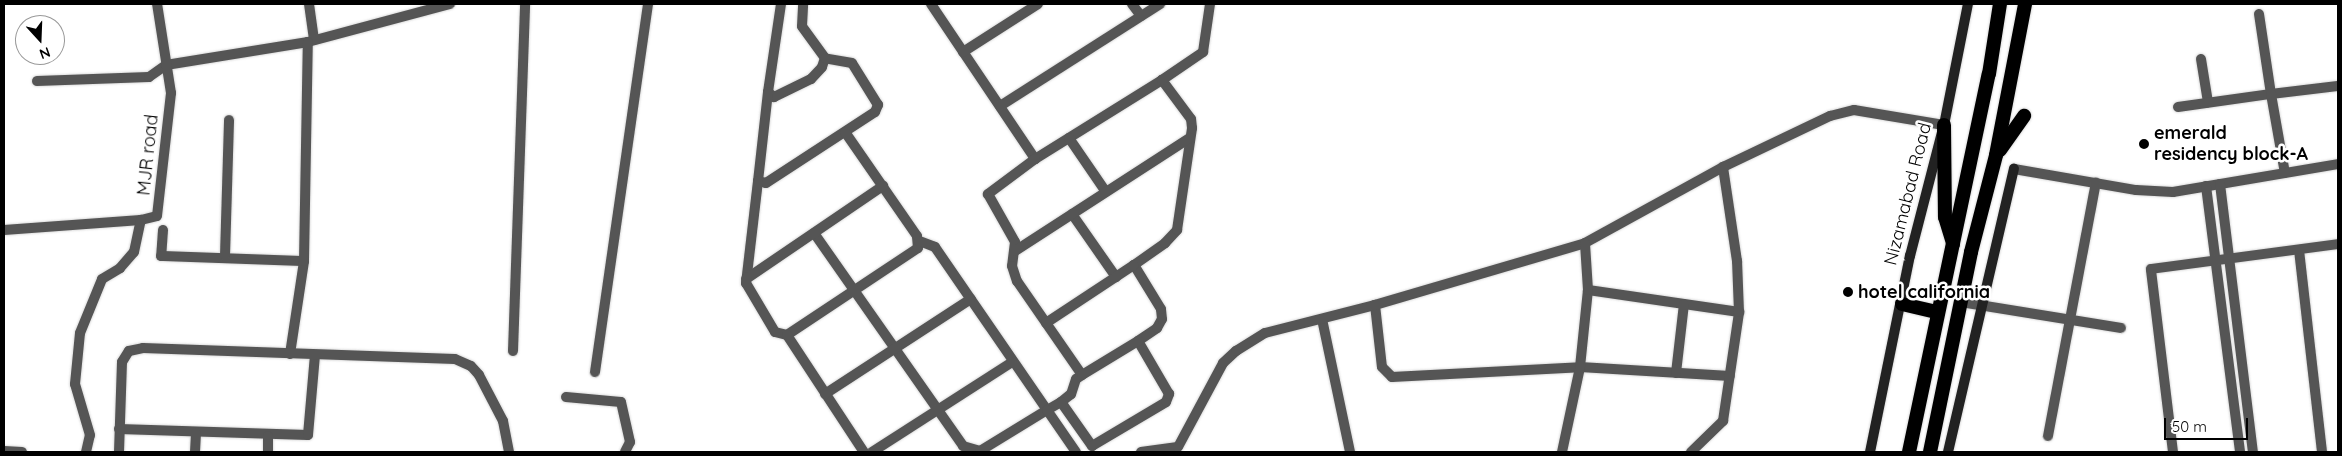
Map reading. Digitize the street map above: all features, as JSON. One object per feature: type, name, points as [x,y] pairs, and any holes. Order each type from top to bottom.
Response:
[{"type":"highway","points":[[1909,452],[1989,74],[2000,4]]},
{"type":"highway","points":[[1930,452],[1961,302],[1996,155],[2025,4]]},
{"type":"highway","points":[[1996,155],[2024,116]]},
{"type":"highway","points":[[1944,125],[1945,217],[1954,244]]},
{"type":"highway","points":[[1902,304],[1938,312]]},
{"type":"main road","name":"Nizamabad Road","points":[[1870,452],[1902,304],[1910,256],[1944,125],[1968,4]]},
{"type":"main road","points":[[1948,452],[1979,307],[2014,169]]},
{"type":"street","name":"MJR road","points":[[4,230],[141,220],[153,218],[159,211],[171,93],[157,4]]},
{"type":"street","points":[[290,354],[304,261],[311,41],[309,4]]},
{"type":"street","points":[[37,81],[149,77],[166,65],[311,41],[450,4]]},
{"type":"street","points":[[513,351],[525,4]]},
{"type":"street","points":[[595,372],[648,4]]},
{"type":"street","points":[[781,4],[768,92],[746,279],[748,290],[775,332],[787,335],[864,452]]},
{"type":"street","points":[[758,181],[769,183],[875,112],[878,100],[852,63],[825,58],[802,26],[803,4]]},
{"type":"street","points":[[931,4],[1035,159]]},
{"type":"street","points":[[963,52],[1038,4]]},
{"type":"street","points":[[1132,4],[1141,16]]},
{"type":"street","points":[[1000,106],[1160,4]]},
{"type":"street","points":[[1082,376],[1017,281],[1012,266],[1015,251],[1014,242],[988,194],[1035,159],[1162,80],[1203,52],[1210,4]]},
{"type":"street","points":[[2259,14],[2285,173]]},
{"type":"street","points":[[768,92],[778,97],[811,79],[822,67],[825,58]]},
{"type":"street","points":[[2201,59],[2208,102]]},
{"type":"street","points":[[1046,323],[1165,243],[1177,230],[1190,138],[1190,119],[1162,80]]},
{"type":"street","points":[[2178,107],[2338,86]]},
{"type":"street","points":[[1141,452],[1179,450],[1223,363],[1236,351],[1265,333],[1375,305],[1585,243],[1723,167],[1830,116],[1854,110],[1944,125]]},
{"type":"street","points":[[225,256],[229,120]]},
{"type":"street","points":[[845,132],[919,241],[936,247],[1012,362],[1076,452]]},
{"type":"street","points":[[1069,138],[1106,192]]},
{"type":"street","points":[[1015,251],[1190,138]]},
{"type":"street","points":[[2014,169],[2152,192],[2220,184],[2338,164]]},
{"type":"street","points":[[1691,452],[1723,421],[1738,312],[1736,261],[1723,167]]},
{"type":"street","points":[[2048,436],[2068,321],[2096,182]]},
{"type":"street","points":[[2220,184],[2232,260],[2253,452]]},
{"type":"street","points":[[746,279],[883,186]]},
{"type":"street","points":[[2206,186],[2240,452]]},
{"type":"street","points":[[1072,214],[1116,277]]},
{"type":"street","points":[[86,452],[90,435],[75,384],[80,333],[102,279],[120,268],[134,252],[141,220]]},
{"type":"street","points":[[163,230],[161,256],[225,256],[304,261]]},
{"type":"street","points":[[814,233],[963,446],[980,451],[1061,402],[1071,394],[1076,379],[1157,328],[1162,319],[1161,309],[1134,265]]},
{"type":"street","points":[[787,335],[918,248],[919,241]]},
{"type":"street","points":[[1562,452],[1580,367],[1588,290],[1585,243]]},
{"type":"street","points":[[2174,452],[2151,269],[2232,260],[2338,244]]},
{"type":"street","points":[[2299,250],[2322,452]]},
{"type":"street","points":[[1588,290],[1738,312]]},
{"type":"street","points":[[825,394],[971,299]]},
{"type":"street","points":[[1961,302],[1979,307],[2121,328]]},
{"type":"street","points":[[1676,373],[1684,304]]},
{"type":"street","points":[[1375,305],[1382,366],[1392,377],[1580,367],[1730,376]]},
{"type":"street","points":[[1322,319],[1350,452]]},
{"type":"street","points":[[1061,402],[1092,446],[1166,402],[1169,394],[1167,387],[1138,341]]},
{"type":"street","points":[[119,452],[122,362],[125,355],[136,348],[454,359],[471,366],[503,422],[509,452]]},
{"type":"street","points":[[119,429],[268,436],[308,435],[315,355]]},
{"type":"street","points":[[872,452],[1012,362]]},
{"type":"street","points":[[2230,367],[2244,365]]},
{"type":"street","points":[[566,397],[621,402],[630,442],[625,452]]},
{"type":"street","points":[[195,452],[196,433]]},
{"type":"street","points":[[268,436],[268,452]]},
{"type":"street","points":[[4,451],[22,452]]},
{"type":"place","name":"emerald residency block-A","points":[[2144,144]]},
{"type":"place","name":"hotel california","points":[[1848,292]]}]
